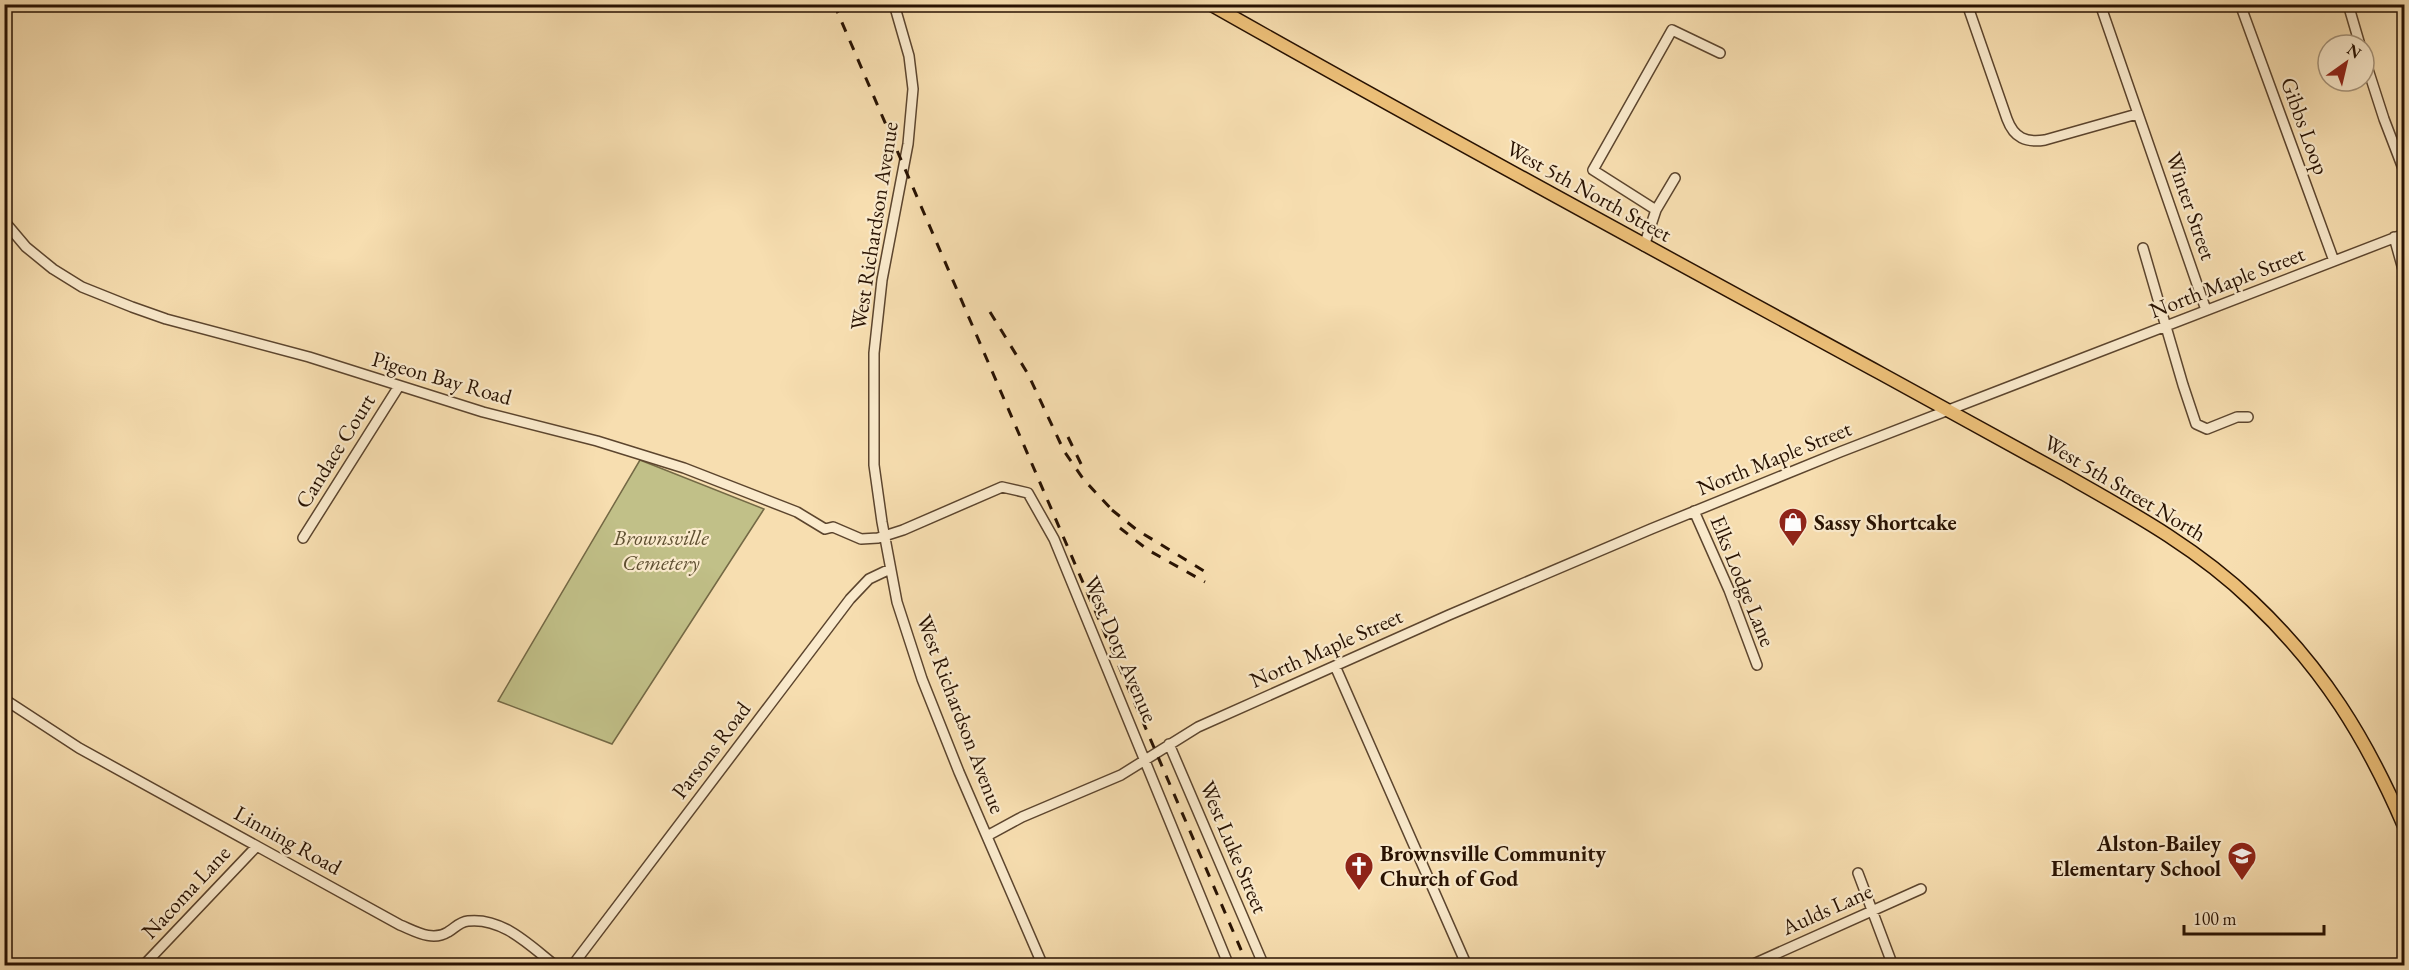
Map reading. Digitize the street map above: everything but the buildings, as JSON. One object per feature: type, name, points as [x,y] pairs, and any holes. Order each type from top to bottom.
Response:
[{"type":"main road","name":"West 5th North Street","points":[[1210,4],[1644,246],[1949,410]]},
{"type":"main road","name":"West 5th Street North","points":[[1949,410],[2144,519],[2184,545],[2250,599],[2302,654],[2338,700],[2383,778],[2404,826]]},
{"type":"street","name":"West Richardson Avenue","points":[[894,4],[909,56],[914,89],[908,144],[882,280],[874,352],[874,465],[884,536],[897,602],[922,679],[959,772],[1043,966]]},
{"type":"street","points":[[1967,4],[2010,128],[2017,136],[2034,141],[2045,140],[2137,114]]},
{"type":"street","name":"Winter Street","points":[[2100,4],[2206,310]]},
{"type":"street","name":"Gibbs Loop","points":[[2240,4],[2334,261]]},
{"type":"street","points":[[2348,4],[2356,33]]},
{"type":"street","points":[[1656,210],[1593,170],[1672,30],[1720,53]]},
{"type":"street","points":[[2376,93],[2404,171]]},
{"type":"street","points":[[1644,246],[1656,210],[1675,178]]},
{"type":"street","name":"Pigeon Bay Road","points":[[5,224],[46,264],[82,287],[166,319],[309,357],[473,409],[597,441],[684,468],[797,512],[825,529],[833,527],[861,539],[884,536]]},
{"type":"street","name":"North Maple Street","points":[[987,836],[1022,817],[1121,775],[1198,727],[1694,511],[2404,234]]},
{"type":"street","points":[[2394,237],[2404,273]]},
{"type":"street","points":[[2144,248],[2196,424],[2206,429],[2237,417],[2248,417]]},
{"type":"street","name":"Candace Court","points":[[303,538],[399,386]]},
{"type":"street","name":"West Doty Avenue","points":[[884,536],[1002,487],[1028,492],[1054,539],[1229,966]]},
{"type":"street","name":"Elks Lodge Lane","points":[[1694,511],[1729,590],[1757,665]]},
{"type":"street","name":"Parsons Road","points":[[572,966],[850,599],[869,579],[890,569]]},
{"type":"street","points":[[1335,666],[1467,966]]},
{"type":"street","name":"Linning Road","points":[[4,699],[80,748],[410,929],[435,937],[448,932],[464,921],[492,923],[508,930],[556,966]]},
{"type":"street","name":"West Luke Street","points":[[1169,744],[1264,966]]},
{"type":"street","name":"Nacoma Lane","points":[[143,966],[257,846]]},
{"type":"street","points":[[1858,873],[1893,966]]},
{"type":"street","name":"Aulds Lane","points":[[1749,966],[1922,889]]},
{"type":"green space","name":"Brownsville Cemetery","points":[[640,460],[764,509],[612,744],[498,701]]},
{"type":"railway","points":[[834,4],[1248,966]]},
{"type":"railway","points":[[990,312],[1028,374],[1064,451],[1084,480],[1116,514]]},
{"type":"railway","points":[[1068,437],[1082,466]]},
{"type":"railway","points":[[1112,510],[1137,530],[1209,574]]},
{"type":"railway","points":[[1120,528],[1148,550],[1205,582]]},
{"type":"place","name":"Sassy Shortcake","points":[[1793,548]]},
{"type":"place","name":"Alston-Bailey Elementary School","points":[[2242,882]]},
{"type":"place","name":"Brownsville Community Church of God","points":[[1359,892]]}]
